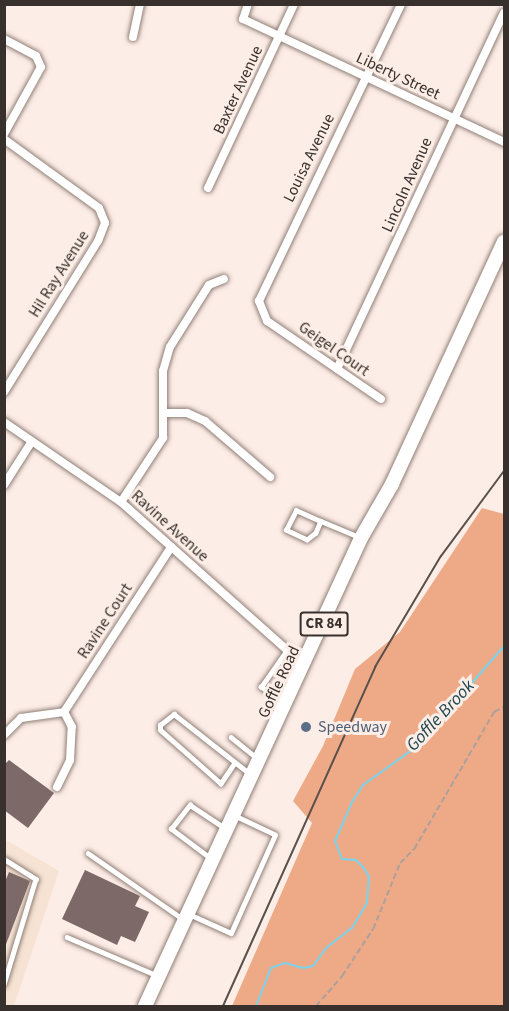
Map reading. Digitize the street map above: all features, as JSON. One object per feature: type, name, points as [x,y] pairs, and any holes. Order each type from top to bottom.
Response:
[{"type":"main road","name":"Goffle Road","points":[[145,1006],[288,703],[361,538],[392,484],[504,242]]},
{"type":"street","points":[[133,37],[140,4]]},
{"type":"street","name":"Liberty Street","points":[[248,4],[243,20],[504,142]]},
{"type":"street","name":"Baxter Avenue","points":[[208,188],[294,4]]},
{"type":"street","name":"Louisa Avenue","points":[[271,324],[260,309],[260,294],[401,4]]},
{"type":"street","name":"Lincoln Avenue","points":[[337,369],[504,13]]},
{"type":"street","points":[[4,39],[36,56],[41,67],[4,134]]},
{"type":"street","name":"Hil Ray Avenue","points":[[4,139],[99,208],[105,223],[98,241],[4,392]]},
{"type":"street","points":[[121,502],[158,449],[166,413],[163,371],[170,347],[208,285],[224,279]]},
{"type":"street","name":"Geigel Court","points":[[271,324],[381,399]]},
{"type":"street","points":[[166,413],[187,413],[205,421],[270,477]]},
{"type":"street","name":"Ravine Avenue","points":[[4,422],[121,502],[305,666]]},
{"type":"street","points":[[4,484],[32,441]]},
{"type":"street","name":"Ravine Court","points":[[64,712],[171,547]]},
{"type":"street","points":[[4,735],[21,718],[64,712],[72,727],[70,760],[57,787]]},
{"type":"lane","points":[[321,521],[316,533],[307,540],[286,530],[296,510],[361,538]]},
{"type":"lane","points":[[287,650],[261,687],[288,703]]},
{"type":"lane","points":[[235,763],[221,784],[160,730],[160,725],[174,714],[253,776]]},
{"type":"lane","points":[[231,737],[261,761]]},
{"type":"lane","points":[[214,861],[171,829],[190,805],[228,830]]},
{"type":"lane","points":[[88,853],[187,917],[231,933],[275,835],[235,816]]},
{"type":"lane","points":[[4,859],[36,879],[4,984]]},
{"type":"lane","points":[[67,937],[159,977]]},
{"type":"path","points":[[316,1006],[342,976],[373,929],[400,863],[414,849],[494,712],[504,706]]},
{"type":"shaded area","points":[[482,508],[504,514],[504,1006],[232,1006],[312,823],[293,801],[323,746],[355,669],[400,632]]},
{"type":"shaded area","points":[[4,839],[59,871],[14,1006],[5,1006]]},
{"type":"building","points":[[9,760],[54,793],[28,828],[4,810],[4,765]]},
{"type":"building","points":[[85,870],[140,896],[135,906],[149,912],[135,942],[121,936],[117,945],[62,919]]},
{"type":"building","points":[[9,872],[30,881],[5,947],[4,884]]},
{"type":"waterway","name":"Goffle Brook","points":[[256,1006],[271,968],[285,963],[304,968],[313,966],[326,948],[352,928],[367,903],[369,877],[356,860],[342,859],[335,841],[352,802],[363,785],[416,747],[504,646]]},
{"type":"railway","points":[[223,1006],[375,667],[441,556],[504,471]]},
{"type":"place","name":"Speedway","points":[[306,727]]}]
